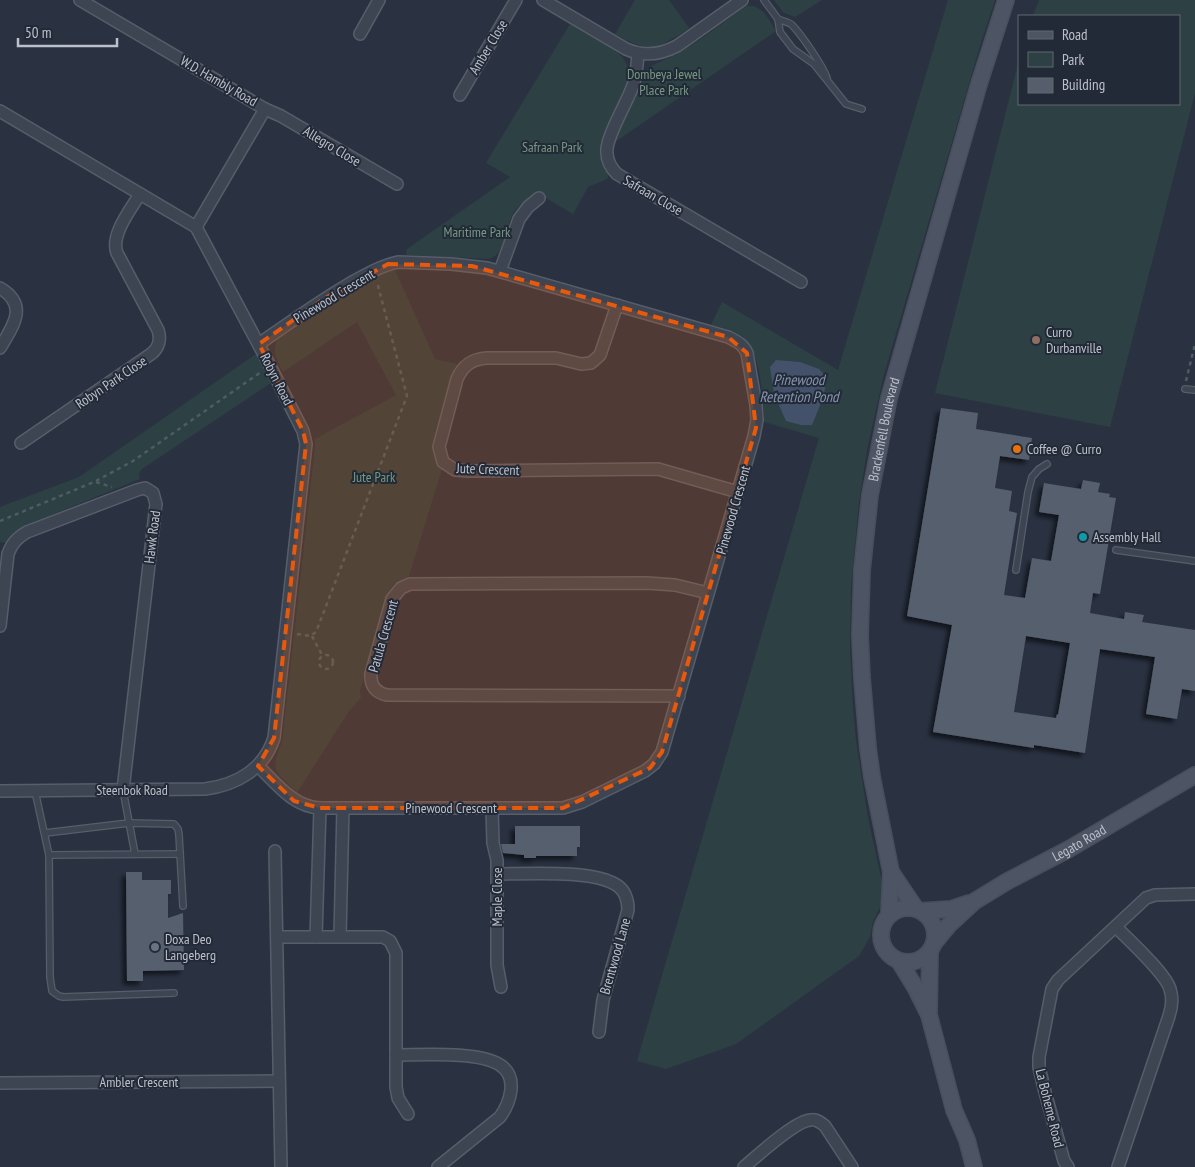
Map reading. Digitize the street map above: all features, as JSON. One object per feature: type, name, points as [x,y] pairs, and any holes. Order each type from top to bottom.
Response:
[{"type":"street","name":"W.D. Hambly Road","points":[[80,0],[265,109],[196,227]]},
{"type":"street","points":[[360,34],[379,0]]},
{"type":"street","name":"Amber Close","points":[[460,95],[516,0]]},
{"type":"street","points":[[543,0],[626,50],[652,54],[669,50],[742,0]]},
{"type":"street","name":"Brackenfell Boulevard","points":[[889,916],[891,872],[872,778],[862,678],[860,635],[862,570],[870,495],[889,398],[979,84],[1006,0]]},
{"type":"street","name":"Safraan Close","points":[[638,53],[633,86],[608,145],[607,156],[610,166],[617,174],[801,282]]},
{"type":"street","name":"Allegro Close","points":[[265,109],[281,116],[397,184]]},
{"type":"street","points":[[0,111],[196,227]]},
{"type":"street","name":"Robyn Park Close","points":[[21,443],[151,354],[158,346],[160,338],[158,330],[114,245],[117,234],[140,194]]},
{"type":"street","points":[[500,272],[519,219],[528,207],[539,198]]},
{"type":"street","name":"Robyn Road","points":[[196,227],[259,344],[303,431],[306,444],[274,738],[269,751],[258,766]]},
{"type":"street","name":"Pinewood Crescent","points":[[258,766],[294,801],[305,806],[320,808],[569,808],[645,771],[654,764],[662,752],[738,492],[757,420],[749,360],[744,347],[728,337],[500,272],[472,266],[398,262],[388,264],[322,300],[259,344]]},
{"type":"street","points":[[0,288],[13,298],[17,312],[13,325],[0,348]]},
{"type":"street","name":"Jute Crescent","points":[[617,305],[600,355],[591,363],[581,364],[556,358],[496,358],[476,359],[467,364],[457,379],[439,447],[443,462],[455,470],[469,471],[658,469],[738,492]]},
{"type":"street","name":"Hawk Road","points":[[0,626],[8,554],[10,547],[19,537],[27,532],[137,490],[144,488],[154,493],[156,504],[123,790]]},
{"type":"street","name":"Patula Crescent","points":[[678,696],[387,695],[378,693],[375,690],[372,685],[371,674],[392,599],[401,588],[410,584],[647,583],[675,585],[708,593]]},
{"type":"street","name":"Steenbok Road","points":[[0,791],[217,788],[236,782],[258,766]]},
{"type":"street","name":"Legato Road","points":[[919,910],[951,909],[975,901],[1180,785],[1195,774]]},
{"type":"street","name":"Legato Road","points":[[1180,785],[1195,780]]},
{"type":"street","points":[[316,937],[320,808]]},
{"type":"street","points":[[340,936],[343,808]]},
{"type":"street","name":"Maple Close","points":[[492,808],[493,843],[497,860],[497,965],[502,987]]},
{"type":"street","points":[[275,850],[280,1167]]},
{"type":"street","name":"Brackenfell Boulevard","points":[[891,872],[919,910]]},
{"type":"street","name":"Brentwood Lane","points":[[497,874],[585,875],[617,885],[626,894],[628,910],[602,1000],[599,1032]]},
{"type":"street","name":"La Boheme Road","points":[[1068,1167],[1064,1161],[1038,1057],[1052,989],[1058,980],[1146,898],[1155,895],[1195,894]]},
{"type":"street","name":"Legato Road","points":[[932,947],[949,925],[975,901]]},
{"type":"street","points":[[929,1015],[932,947],[935,934],[933,925],[928,917],[919,910],[904,908],[896,910],[883,923],[880,931],[880,940],[889,956],[899,961],[915,962],[923,958],[932,947]]},
{"type":"street","points":[[1116,927],[1166,980],[1172,997],[1169,1016],[1118,1167]]},
{"type":"street","points":[[276,937],[382,936],[394,946],[396,954],[396,1088],[398,1098],[408,1114]]},
{"type":"street","points":[[899,961],[929,1015],[954,1110],[958,1142],[964,1167]]},
{"type":"street","points":[[396,1054],[476,1057],[501,1065],[511,1081],[509,1099],[500,1117],[438,1167]]},
{"type":"street","name":"Ambler Crescent","points":[[0,1083],[279,1081]]},
{"type":"street","points":[[954,1110],[967,1140],[974,1167]]},
{"type":"street","points":[[744,1167],[798,1124],[812,1120],[820,1122],[824,1126],[852,1167]]},
{"type":"lane","points":[[764,0],[778,19],[780,32],[793,49],[814,64],[846,104],[862,109]]},
{"type":"lane","points":[[778,19],[791,24],[825,71],[828,80]]},
{"type":"lane","points":[[1185,389],[1195,390]]},
{"type":"lane","points":[[1016,570],[1032,477],[1039,468],[1047,464]]},
{"type":"lane","points":[[1116,550],[1195,560]]},
{"type":"lane","points":[[35,790],[37,806],[50,855],[50,977],[52,991],[63,997],[174,993]]},
{"type":"lane","points":[[123,790],[135,854]]},
{"type":"lane","points":[[45,832],[129,823],[174,824],[178,829],[182,906]]},
{"type":"lane","points":[[50,855],[180,854]]},
{"type":"path","points":[[312,636],[316,632],[407,396],[374,270]]},
{"type":"path","points":[[1185,389],[1195,344]]},
{"type":"path","points":[[0,521],[94,482],[133,462],[270,366]]},
{"type":"path","points":[[286,632],[312,636]]},
{"type":"path","points":[[312,636],[322,655]]},
{"type":"path","points":[[326,654],[332,657],[333,661],[327,669],[320,666],[319,662],[322,655],[326,654]]},
{"type":"highlighted area","points":[[388,264],[472,266],[728,337],[747,353],[756,428],[662,752],[650,768],[563,808],[320,808],[294,801],[258,766],[274,738],[306,444],[303,431],[259,344],[322,300]]},
{"type":"green space","points":[[635,0],[669,0],[689,28],[669,41],[653,46],[637,44],[615,34]]},
{"type":"green space","points":[[774,0],[822,0],[795,17],[784,13]]},
{"type":"green space","points":[[948,0],[995,0],[883,378],[867,450],[859,502],[851,588],[850,648],[856,741],[868,818],[883,886],[881,905],[873,922],[870,937],[859,956],[736,1044],[666,1069],[637,1061],[819,438],[764,422],[760,377],[754,353],[744,338],[737,333],[711,325],[722,302],[838,370]]},
{"type":"green space","points":[[1039,0],[1195,0],[1195,93],[1110,427],[935,393],[1018,64],[1018,105],[1180,105],[1180,15],[1033,15]]},
{"type":"green space","name":"Dombeya Jewel Place Park","points":[[746,6],[757,7],[761,10],[776,31],[615,142],[643,74],[655,64],[688,48]]},
{"type":"green space","name":"Safraan Park","points":[[570,24],[618,53],[628,70],[628,84],[602,145],[602,160],[609,175],[607,179],[588,187],[573,214],[536,192],[515,210],[502,247],[499,252],[488,259],[406,255],[407,249],[510,177],[486,163]]},
{"type":"green space","name":"Jute Park","points":[[395,270],[435,359],[457,364],[451,376],[433,445],[434,457],[442,469],[409,576],[395,583],[388,593],[360,691],[361,698],[349,711],[297,793],[280,775],[275,766],[282,742],[315,439],[396,395],[357,322],[283,372],[276,358],[275,347],[282,336],[309,316],[386,272]]},
{"type":"green space","points":[[256,354],[271,383],[142,469],[139,473],[140,479],[29,524],[16,532],[6,543],[0,542],[0,507],[79,477]]},
{"type":"water","name":"Pinewood Retention Pond","points":[[776,360],[800,362],[819,369],[827,378],[823,398],[812,425],[801,425],[786,421],[774,394],[770,367]]},
{"type":"building","points":[[941,408],[978,413],[976,429],[1032,438],[1029,460],[1000,456],[995,488],[1012,491],[1009,511],[1017,513],[1004,595],[1025,598],[1032,558],[1051,561],[1059,515],[1039,512],[1044,483],[1081,489],[1083,480],[1100,483],[1098,492],[1110,494],[1109,497],[1116,498],[1100,594],[1093,593],[1090,613],[1124,619],[1125,612],[1144,615],[1142,622],[1195,630],[1195,691],[1182,689],[1177,719],[1146,714],[1155,657],[1100,649],[1085,753],[1034,745],[1034,748],[933,732],[952,625],[907,616]],"holes":[[[1026,636],[1070,643],[1056,718],[1014,712]]]},
{"type":"building","points":[[515,826],[580,826],[580,847],[577,847],[577,856],[536,856],[536,858],[524,858],[524,855],[503,853],[501,844],[515,844]]},
{"type":"building","name":"Doxa Deo Langeberg","points":[[126,872],[142,872],[142,880],[171,880],[171,894],[168,894],[168,918],[183,913],[184,970],[143,971],[143,981],[127,981]]},
{"type":"place","name":"Curro Durbanville","points":[[1036,340]]},
{"type":"place","name":"Coffee @ Curro","points":[[1017,449]]},
{"type":"place","name":"Assembly Hall","points":[[1083,537]]},
{"type":"place","name":"Doxa Deo Langeberg","points":[[155,947]]},
{"type":"park label","name":"Maritime Park","points":[[477,232]]}]
